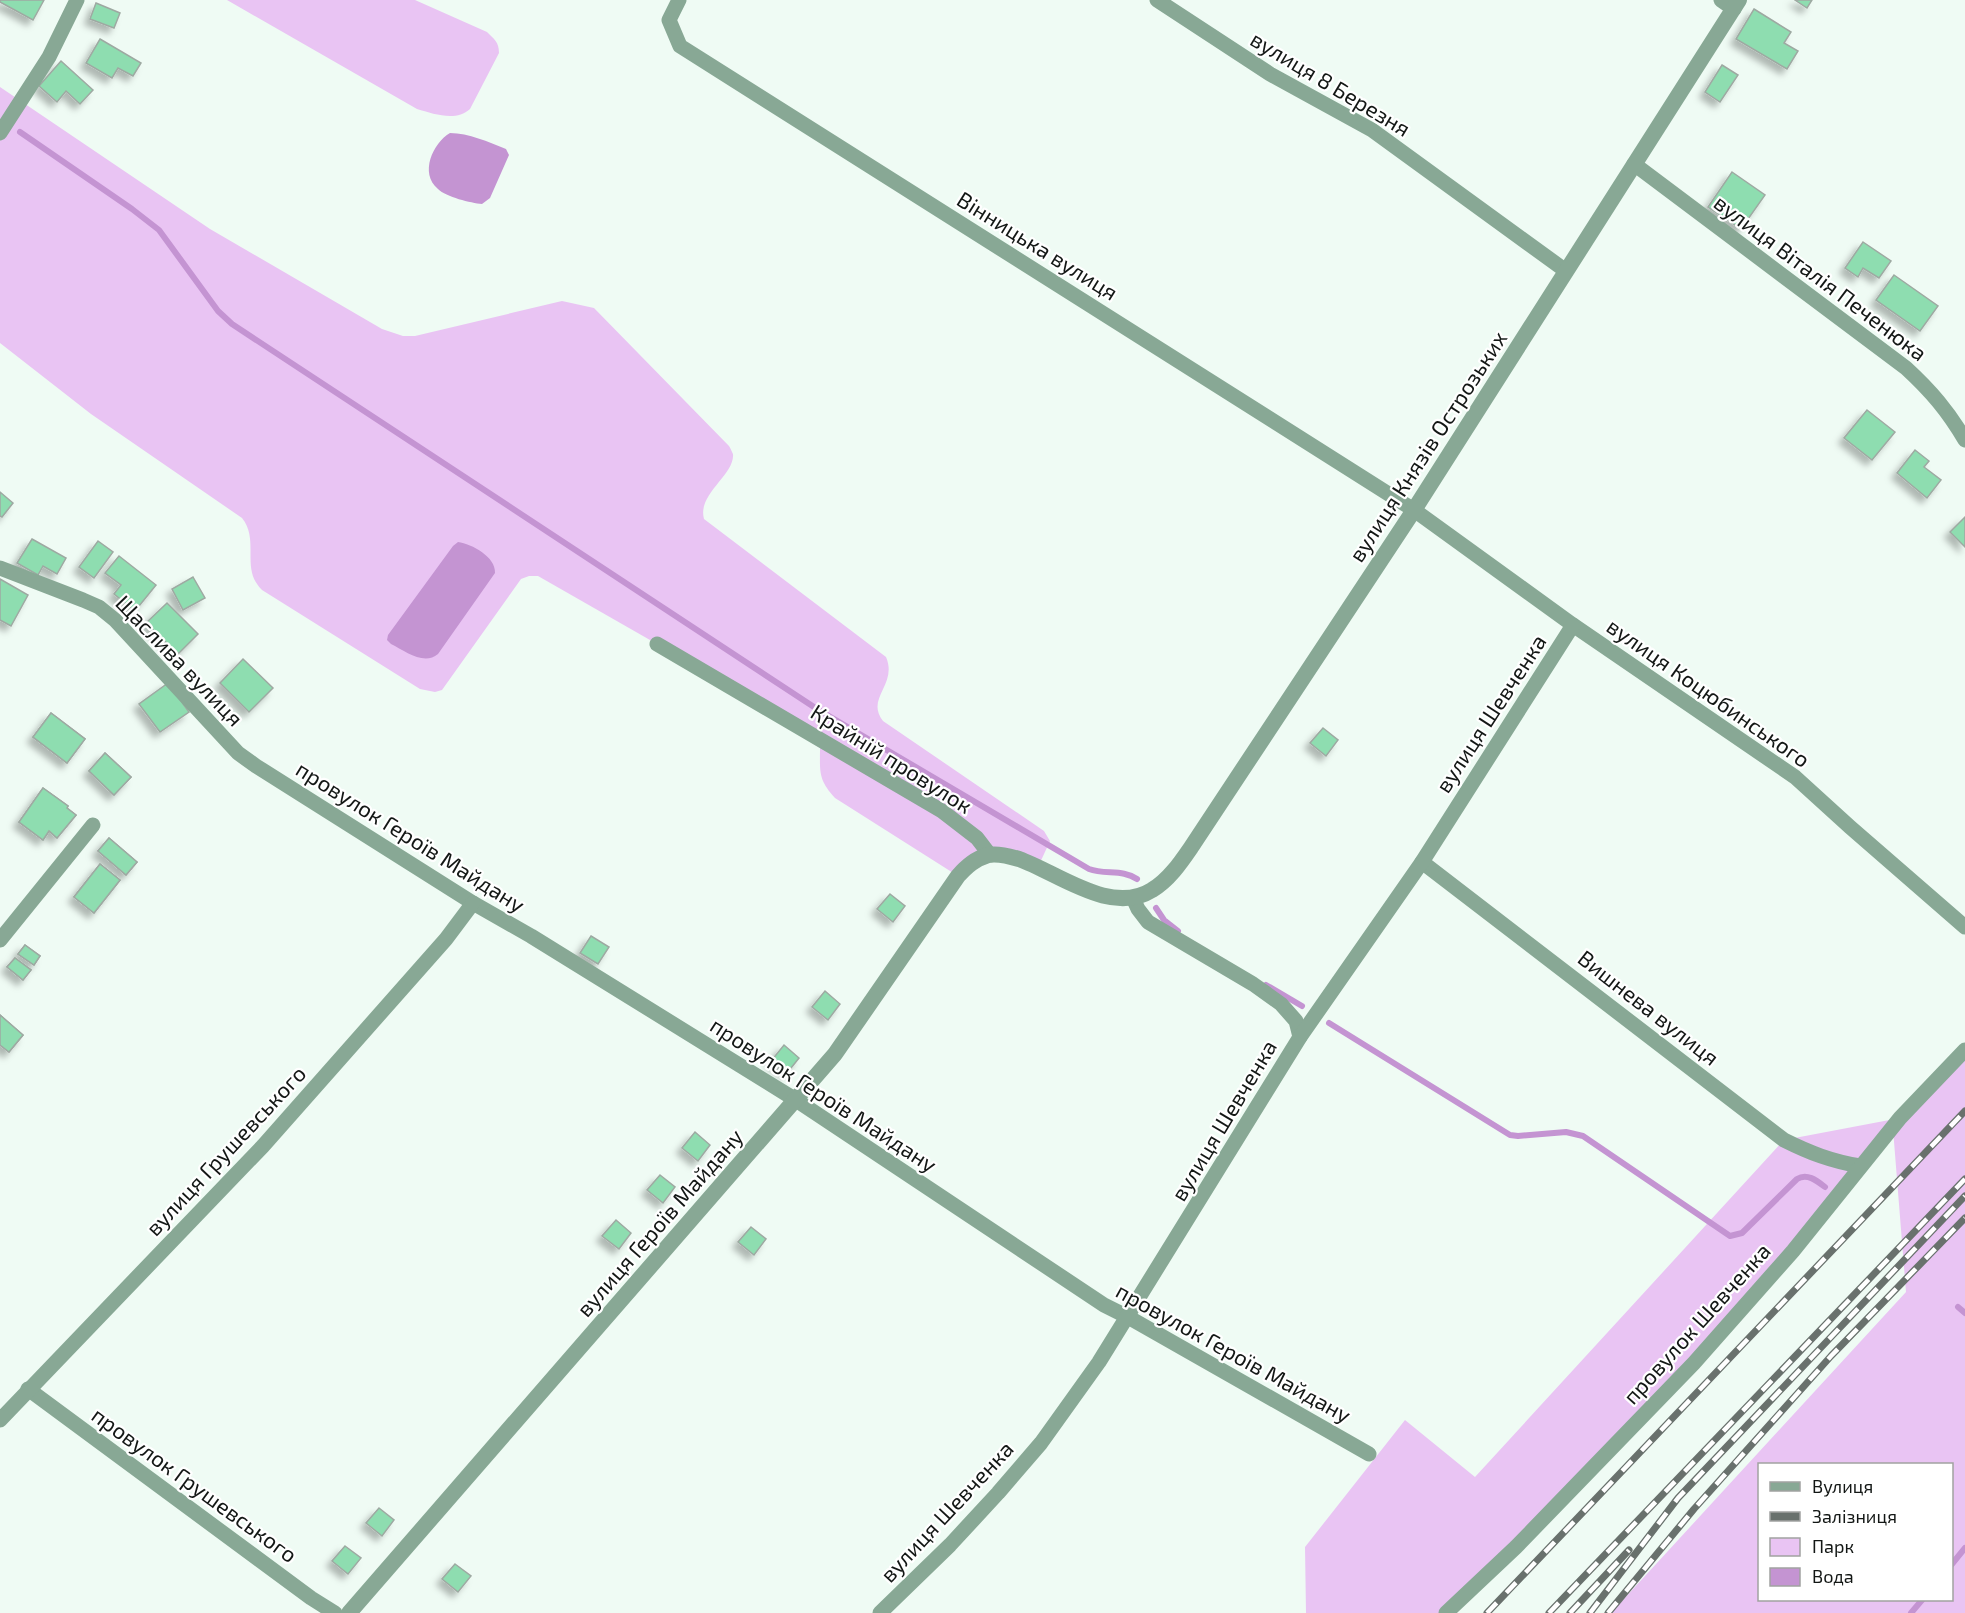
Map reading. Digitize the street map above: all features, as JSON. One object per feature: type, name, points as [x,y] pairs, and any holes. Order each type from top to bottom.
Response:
[{"type":"street","points":[[0,133],[49,57],[77,0]]},
{"type":"street","name":"Вінницька вулиця","points":[[679,0],[669,20],[680,46],[1414,510]]},
{"type":"street","name":"вулиця 8 Березня","points":[[1157,0],[1270,74],[1372,130],[1566,271]]},
{"type":"street","name":"вулиця Князів Острозьких","points":[[1133,898],[1158,886],[1188,852],[1414,510],[1634,164],[1732,3]]},
{"type":"street","name":"вулиця Віталія Печенюка","points":[[1634,164],[1906,368],[1937,398],[1965,440]]},
{"type":"street","name":"вулиця Коцюбинського","points":[[1414,510],[1573,625],[1795,777],[1965,927]]},
{"type":"street","name":"Щаслива вулиця","points":[[0,568],[99,607],[115,620],[238,753],[256,766]]},
{"type":"street","name":"вулиця Шевченка","points":[[880,1613],[950,1545],[1041,1443],[1099,1362],[1300,1038],[1422,862],[1573,625]]},
{"type":"street","name":"Крайній провулок","points":[[657,644],[942,811],[977,838],[990,855]]},
{"type":"street","name":"провулок Героїв Майдану","points":[[256,766],[473,903],[796,1100],[1104,1305],[1369,1454]]},
{"type":"street","points":[[0,940],[93,825]]},
{"type":"street","points":[[990,855],[1007,855],[1027,862],[1104,896],[1133,898],[1148,922],[1253,984],[1281,1004],[1296,1020],[1300,1038]]},
{"type":"street","name":"вулиця Героїв Майдану","points":[[349,1613],[835,1054],[958,876],[972,862],[990,855]]},
{"type":"street","name":"Вишнева вулиця","points":[[1422,862],[1784,1140],[1836,1162],[1860,1166]]},
{"type":"street","name":"вулиця Грушевського","points":[[0,1420],[263,1146],[446,939],[473,903]]},
{"type":"street","name":"провулок Шевченка","points":[[1446,1613],[1515,1547],[1694,1363],[1793,1251],[1900,1118],[1965,1050]]},
{"type":"street","name":"провулок Грушевського","points":[[28,1389],[311,1598],[335,1613]]},
{"type":"green space","points":[[227,0],[415,0],[487,32],[497,43],[499,53],[470,109],[458,115],[438,115],[417,109]]},
{"type":"green space","points":[[0,87],[210,229],[382,329],[403,336],[415,336],[562,301],[594,308],[730,448],[733,454],[732,462],[706,501],[703,510],[704,519],[886,657],[889,667],[888,676],[878,705],[878,713],[883,721],[1044,831],[1050,841],[1038,867],[1007,855],[958,876],[835,798],[825,786],[821,775],[820,748],[657,644],[538,576],[521,579],[442,690],[435,692],[420,689],[262,590],[252,573],[250,536],[242,518],[91,414],[0,343]]},
{"type":"green space","points":[[1965,1051],[1965,1613],[1611,1613],[1906,1292],[1893,1129],[1793,1251],[1446,1613],[1306,1613],[1305,1547],[1405,1420],[1475,1477],[1784,1140],[1900,1118]]},
{"type":"water","points":[[450,133],[485,141],[506,149],[509,155],[490,198],[482,204],[447,195],[432,182],[429,175],[430,159],[438,144]]},
{"type":"water","points":[[458,542],[470,545],[482,552],[492,562],[495,573],[438,654],[427,658],[414,656],[391,644],[387,640],[388,635]]},
{"type":"building","points":[[0,0],[44,0],[33,20]]},
{"type":"building","points":[[1795,0],[1812,0],[1807,8]]},
{"type":"building","points":[[96,3],[120,13],[114,28],[90,19]]},
{"type":"building","points":[[1754,9],[1791,32],[1784,43],[1798,51],[1787,69],[1736,39]]},
{"type":"building","points":[[100,39],[141,63],[133,76],[118,68],[112,78],[86,63]]},
{"type":"building","points":[[61,61],[93,90],[80,104],[66,91],[57,102],[39,86]]},
{"type":"building","points":[[1722,65],[1738,75],[1720,102],[1705,92]]},
{"type":"building","points":[[1732,172],[1765,195],[1741,229],[1708,207]]},
{"type":"building","points":[[1863,242],[1891,261],[1879,278],[1863,268],[1858,277],[1845,268]]},
{"type":"building","points":[[1894,275],[1938,306],[1920,331],[1876,300]]},
{"type":"building","points":[[1867,410],[1895,432],[1872,460],[1844,438]]},
{"type":"building","points":[[1915,450],[1929,461],[1924,467],[1941,480],[1927,498],[1897,473]]},
{"type":"building","points":[[0,492],[13,503],[2,517],[0,516]]},
{"type":"building","points":[[1965,517],[1965,547],[1950,532]]},
{"type":"building","points":[[32,539],[66,558],[57,574],[43,566],[38,575],[17,563]]},
{"type":"building","points":[[98,541],[113,552],[94,578],[79,567]]},
{"type":"building","points":[[119,556],[156,585],[135,611],[114,594],[121,585],[105,573]]},
{"type":"building","points":[[193,577],[205,598],[183,610],[172,589]]},
{"type":"building","points":[[0,579],[28,595],[11,626],[0,620]]},
{"type":"building","points":[[167,603],[198,634],[178,654],[146,623]]},
{"type":"building","points":[[243,659],[273,688],[249,712],[220,683]]},
{"type":"building","points":[[168,683],[189,712],[160,732],[139,704]]},
{"type":"building","points":[[51,713],[85,739],[67,763],[33,737]]},
{"type":"building","points":[[51,713],[85,739],[67,763],[33,737]]},
{"type":"building","points":[[1323,728],[1338,740],[1326,756],[1310,743]]},
{"type":"building","points":[[105,753],[131,777],[114,795],[89,771]]},
{"type":"building","points":[[105,753],[131,777],[114,795],[89,771]]},
{"type":"building","points":[[43,788],[68,806],[67,808],[76,815],[57,838],[49,831],[43,840],[19,822]]},
{"type":"building","points":[[43,788],[68,806],[67,808],[76,815],[57,838],[49,831],[43,840],[19,822]]},
{"type":"building","points":[[109,838],[137,862],[126,875],[98,851]]},
{"type":"building","points":[[109,838],[137,862],[126,875],[98,851]]},
{"type":"building","points":[[100,864],[120,880],[94,913],[74,897]]},
{"type":"building","points":[[100,864],[120,880],[94,913],[74,897]]},
{"type":"building","points":[[890,894],[905,906],[893,922],[877,909]]},
{"type":"building","points":[[591,936],[609,947],[598,964],[580,953]]},
{"type":"building","points":[[25,945],[40,956],[34,965],[18,954]]},
{"type":"building","points":[[25,945],[40,956],[34,965],[18,954]]},
{"type":"building","points":[[15,958],[31,970],[23,980],[7,967]]},
{"type":"building","points":[[15,958],[31,970],[23,980],[7,967]]},
{"type":"building","points":[[825,991],[840,1004],[828,1020],[812,1007]]},
{"type":"building","points":[[0,1015],[23,1035],[9,1052],[0,1045]]},
{"type":"building","points":[[0,1015],[23,1035],[9,1052],[0,1045]]},
{"type":"building","points":[[784,1045],[799,1058],[787,1073],[771,1061]]},
{"type":"building","points":[[695,1132],[710,1145],[698,1161],[682,1148]]},
{"type":"building","points":[[660,1175],[675,1187],[663,1203],[647,1190]]},
{"type":"building","points":[[616,1220],[631,1233],[619,1249],[602,1236]]},
{"type":"building","points":[[751,1227],[766,1239],[754,1255],[738,1242]]},
{"type":"building","points":[[379,1508],[394,1520],[382,1536],[366,1523]]},
{"type":"building","points":[[345,1546],[361,1558],[348,1574],[332,1561]]},
{"type":"building","points":[[455,1564],[471,1576],[458,1592],[442,1579]]},
{"type":"waterway","points":[[20,132],[159,230],[218,311],[232,324],[817,709],[1089,869],[1126,874],[1137,879]]},
{"type":"waterway","points":[[1156,908],[1164,920],[1178,931]]},
{"type":"waterway","points":[[1266,985],[1302,1006]]},
{"type":"waterway","points":[[1329,1023],[1510,1135],[1566,1132],[1583,1136],[1730,1236],[1742,1233],[1797,1179],[1808,1177],[1825,1187]]},
{"type":"waterway","points":[[1958,1307],[1965,1313]]},
{"type":"waterway","points":[[1953,1563],[1965,1548]]},
{"type":"waterway","points":[[1911,1613],[1921,1601]]},
{"type":"railway","points":[[1487,1613],[1965,1111]]},
{"type":"railway","points":[[1549,1613],[1965,1179]]},
{"type":"railway","points":[[1590,1613],[1678,1498],[1965,1196]]},
{"type":"railway","points":[[1608,1613],[1694,1509],[1831,1356],[1965,1218]]},
{"type":"railway","points":[[1570,1613],[1629,1550]]}]
